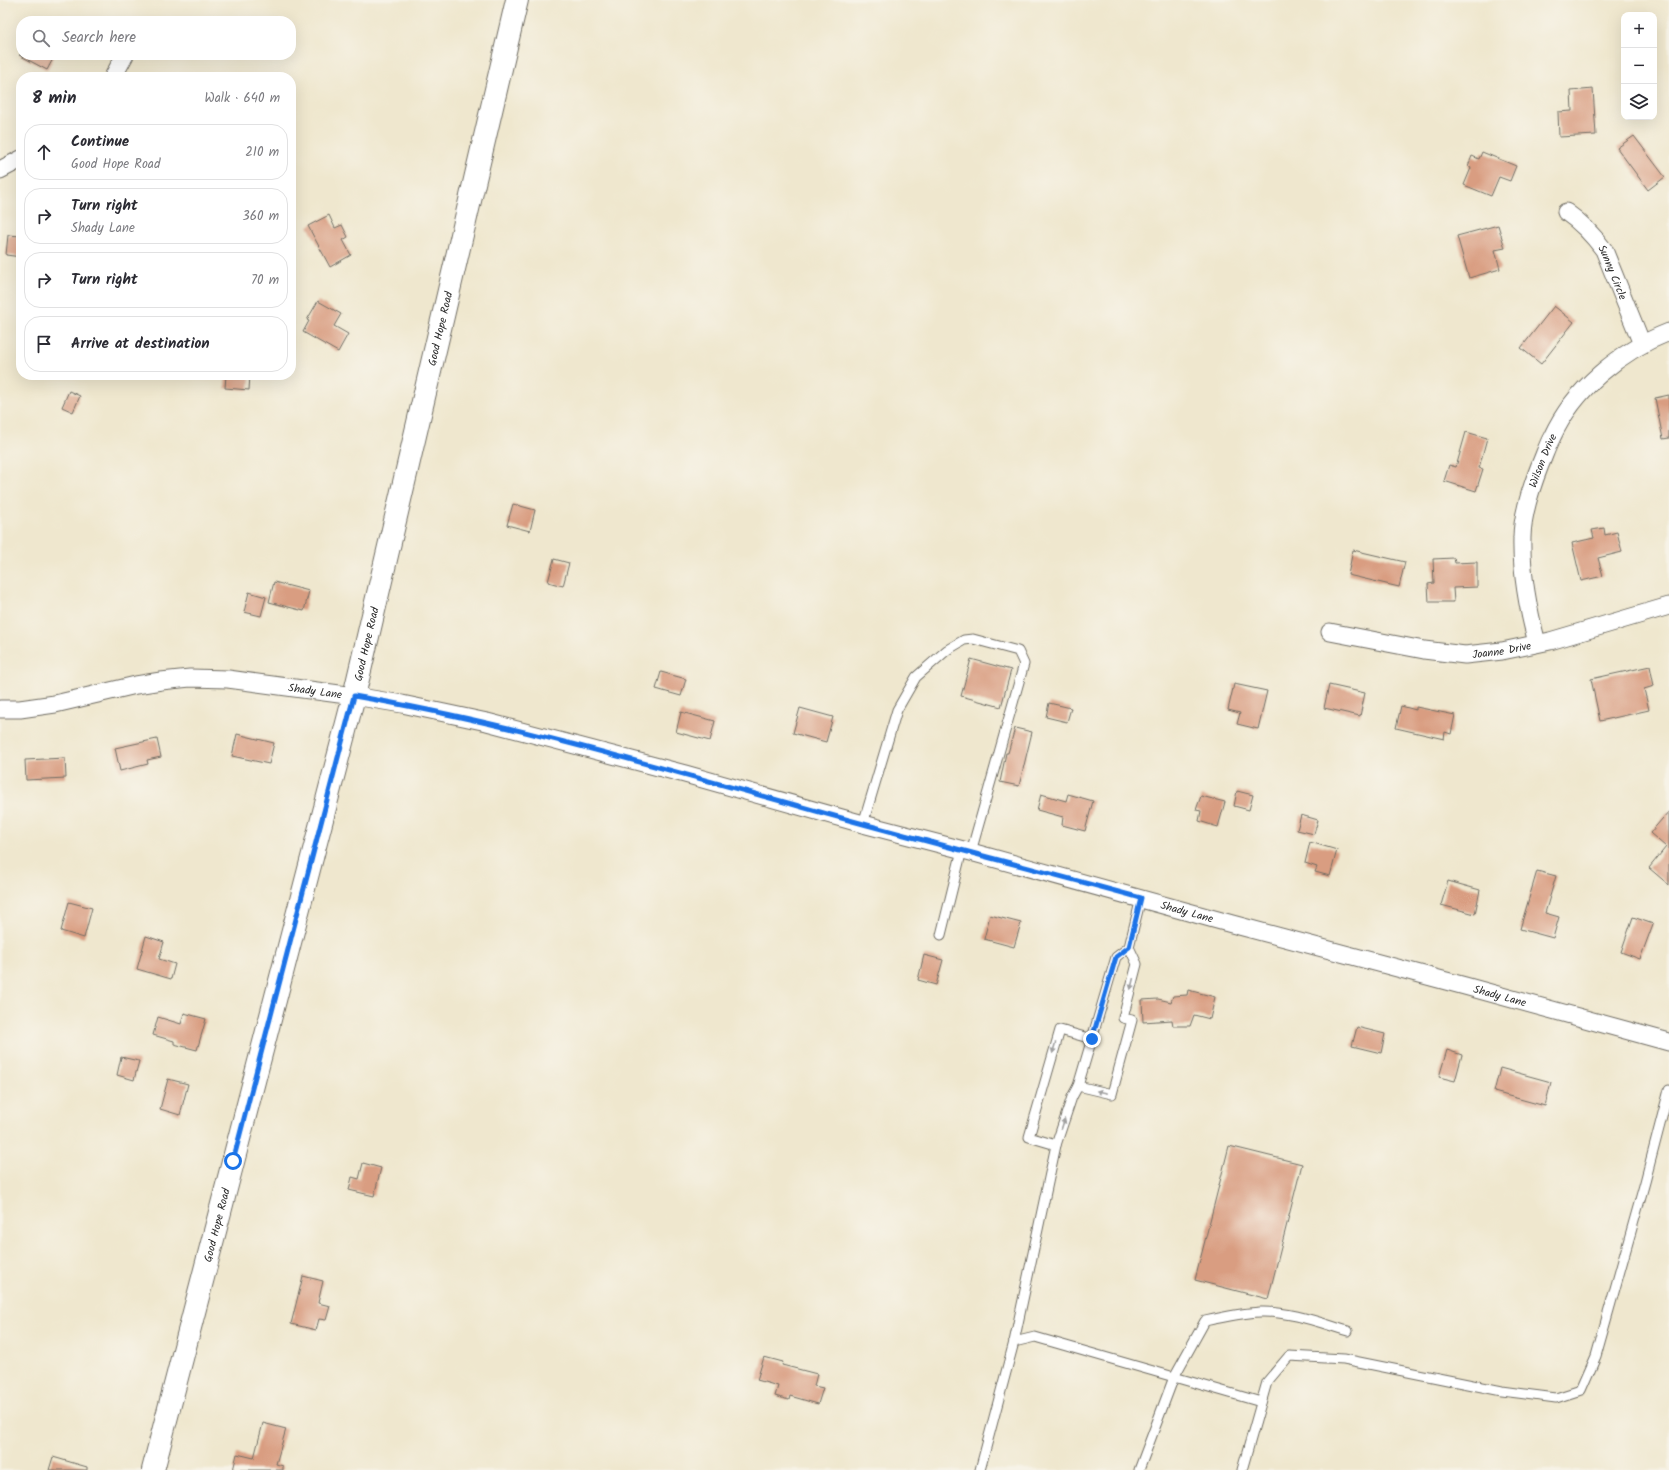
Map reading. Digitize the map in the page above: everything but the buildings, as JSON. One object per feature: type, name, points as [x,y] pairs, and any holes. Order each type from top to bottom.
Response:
[{"type":"main road","name":"Good Hope Road","points":[[153,1470],[354,696],[517,0]]},
{"type":"street","points":[[116,72],[122,60]]},
{"type":"street","points":[[0,170],[16,162]]},
{"type":"street","name":"Sunny Circle","points":[[1566,212],[1581,222],[1595,237],[1604,250],[1642,344]]},
{"type":"street","name":"Wilson Drive","points":[[1536,643],[1524,583],[1522,537],[1526,506],[1535,477],[1552,436],[1578,396],[1606,369],[1642,344],[1669,332]]},
{"type":"street","name":"Joanne Drive","points":[[1330,632],[1424,650],[1465,655],[1502,651],[1550,641],[1669,606]]},
{"type":"street","name":"Shady Lane","points":[[0,710],[55,704],[136,685],[190,678],[228,679],[402,704],[487,722],[685,774],[863,824],[1668,1039]]},
{"type":"lane","points":[[863,824],[897,710],[910,685],[916,677],[947,650],[964,640],[973,639],[1018,651],[1024,664],[941,935]]},
{"type":"lane","points":[[980,1470],[1014,1342],[1056,1145],[1072,1097],[1078,1086],[1116,957],[1129,947],[1141,898]]},
{"type":"lane","points":[[1078,1086],[1112,1094],[1132,1020],[1123,1018],[1137,964],[1129,947]]},
{"type":"lane","points":[[1056,1145],[1029,1138],[1060,1030],[1092,1039]]},
{"type":"lane","points":[[1242,1470],[1267,1382],[1289,1356],[1344,1359],[1502,1391],[1556,1398],[1581,1390],[1596,1356],[1645,1182],[1669,1090]]},
{"type":"lane","points":[[1139,1470],[1174,1377],[1205,1321],[1244,1314],[1273,1313],[1297,1317],[1348,1331]]},
{"type":"lane","points":[[1014,1342],[1035,1337],[1261,1402]]},
{"type":"route","points":[[233,1161],[354,696],[402,704],[487,722],[685,774],[863,824],[1141,898],[1129,947],[1116,957],[1092,1039]]}]
